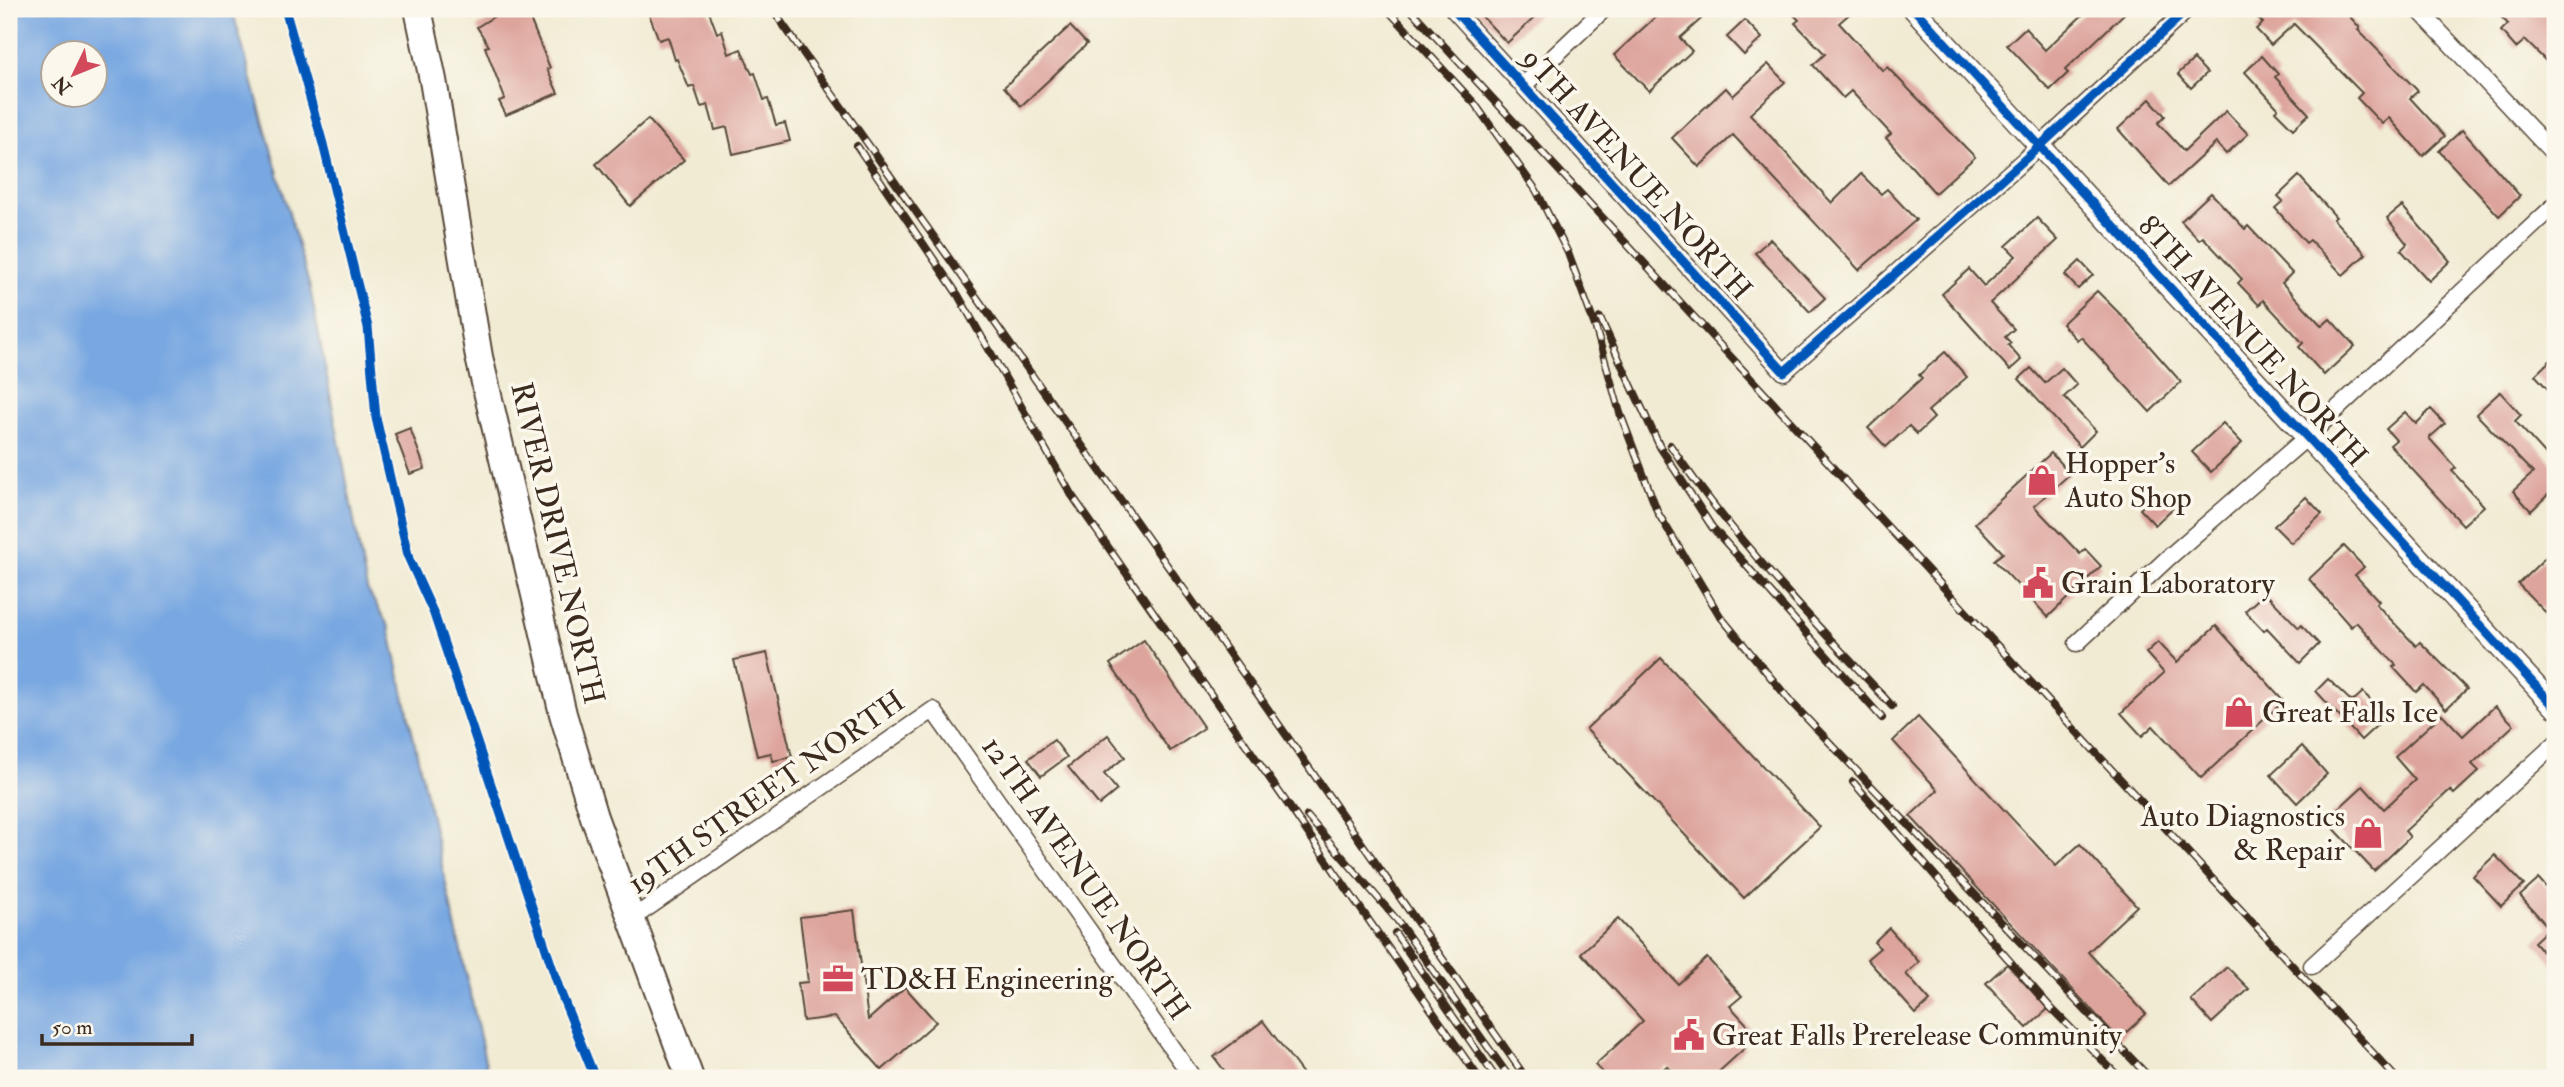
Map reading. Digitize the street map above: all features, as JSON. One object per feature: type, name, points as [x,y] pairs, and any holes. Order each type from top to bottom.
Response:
[{"type":"main road","name":"RIVER DRIVE NORTH","points":[[418,9],[480,357],[564,714],[594,817],[690,1078]]},
{"type":"street","name":"9TH AVENUE NORTH","points":[[1453,9],[1784,372],[2041,145]]},
{"type":"street","points":[[1524,85],[1604,9]]},
{"type":"street","name":"8TH AVENUE NORTH","points":[[1914,9],[2555,707]]},
{"type":"street","points":[[2041,145],[2189,9]]},
{"type":"street","points":[[2418,9],[2555,155]]},
{"type":"street","points":[[2077,643],[2168,558],[2307,437],[2555,205]]},
{"type":"street","name":"19TH STREET NORTH","points":[[630,920],[933,710]]},
{"type":"street","name":"12TH AVENUE NORTH","points":[[933,710],[1193,1078]]},
{"type":"street","points":[[2312,966],[2555,744]]},
{"type":"water","points":[[9,9],[232,9],[310,288],[367,589],[389,627],[489,1078],[9,1078]]},
{"type":"building","points":[[506,9],[526,9],[558,93],[506,115],[499,101],[505,99],[485,47],[489,46],[477,27]]},
{"type":"building","points":[[647,9],[708,9],[717,33],[722,31],[729,54],[741,49],[752,74],[755,73],[764,100],[768,99],[776,125],[785,123],[790,141],[733,154],[727,127],[715,130],[708,105],[701,107],[694,86],[689,88],[677,59],[675,60],[668,37],[659,40]]},
{"type":"building","points":[[1475,9],[1544,9],[1507,43]]},
{"type":"building","points":[[1664,9],[1712,9],[1680,38],[1692,51],[1649,91],[1614,55]]},
{"type":"building","points":[[1788,9],[1855,9],[1839,23],[1883,71],[1887,67],[1975,157],[1935,193],[1886,138],[1891,134],[1851,91],[1843,98],[1813,65],[1825,54],[1795,23],[1799,20]]},
{"type":"building","points":[[2089,9],[2129,9],[2065,70],[2068,73],[2050,90],[2007,45],[2025,28],[2045,50]]},
{"type":"building","points":[[2249,9],[2343,9],[2360,28],[2358,30],[2418,91],[2410,98],[2445,136],[2423,156],[2389,118],[2382,124],[2357,98],[2362,93],[2294,24],[2271,45],[2256,29],[2263,23]]},
{"type":"building","points":[[2494,9],[2555,9],[2555,70],[2525,40],[2516,48],[2501,31],[2508,24]]},
{"type":"building","points":[[1745,20],[1762,38],[1744,55],[1727,37]]},
{"type":"building","points":[[1070,26],[1087,44],[1021,106],[1004,87]]},
{"type":"building","points":[[2262,56],[2278,74],[2275,77],[2309,114],[2293,129],[2275,111],[2278,108],[2245,72]]},
{"type":"building","points":[[2194,59],[2207,73],[2191,88],[2178,74]]},
{"type":"building","points":[[1768,64],[1785,82],[1750,114],[1832,203],[1861,174],[1881,194],[1887,189],[1916,220],[1859,270],[1733,135],[1699,167],[1672,138],[1726,88],[1733,96]]},
{"type":"building","points":[[2150,99],[2165,116],[2158,123],[2184,151],[2226,111],[2248,134],[2226,154],[2216,143],[2169,186],[2118,129]]},
{"type":"building","points":[[648,119],[684,160],[630,206],[596,164]]},
{"type":"building","points":[[2462,130],[2520,196],[2499,216],[2439,151]]},
{"type":"building","points":[[2299,176],[2336,217],[2333,219],[2366,254],[2343,275],[2310,240],[2306,243],[2275,208],[2283,201],[2278,196]]},
{"type":"building","points":[[2211,193],[2245,229],[2248,226],[2292,273],[2282,283],[2322,326],[2330,319],[2355,346],[2324,375],[2299,347],[2303,343],[2263,300],[2259,305],[2238,283],[2242,279],[2203,237],[2199,240],[2181,221]]},
{"type":"building","points":[[2402,206],[2450,261],[2429,281],[2401,250],[2407,244],[2387,218]]},
{"type":"building","points":[[2037,218],[2058,240],[1990,303],[2014,329],[2005,337],[2011,343],[2008,345],[2021,360],[2010,370],[1942,294],[1969,269],[1984,286],[2016,256],[2006,246]]},
{"type":"building","points":[[1770,239],[1825,298],[1810,312],[1755,253]]},
{"type":"building","points":[[2080,261],[2093,275],[2078,289],[2065,275]]},
{"type":"building","points":[[2097,291],[2181,382],[2150,412],[2081,337],[2077,340],[2062,324]]},
{"type":"building","points":[[1945,352],[1967,377],[1928,411],[1934,418],[1917,434],[1909,426],[1886,447],[1868,428],[1922,378],[1919,375]]},
{"type":"building","points":[[2555,356],[2555,397],[2535,375]]},
{"type":"building","points":[[2031,368],[2045,383],[2062,368],[2077,385],[2064,397],[2096,431],[2080,447],[2019,379]]},
{"type":"building","points":[[2500,392],[2521,415],[2515,421],[2555,465],[2555,488],[2531,511],[2513,491],[2533,473],[2476,414]]},
{"type":"building","points":[[2431,409],[2445,424],[2429,438],[2456,468],[2452,471],[2484,506],[2463,525],[2390,445],[2396,440],[2386,429],[2405,412],[2416,424]]},
{"type":"building","points":[[2223,423],[2242,443],[2211,472],[2192,452]]},
{"type":"building","points":[[410,428],[425,469],[410,474],[395,434]]},
{"type":"building","points":[[2051,453],[2070,474],[2034,506],[2080,554],[2085,549],[2101,566],[2048,617],[1994,560],[2003,553],[1975,523]]},
{"type":"building","points":[[2158,492],[2173,508],[2155,525],[2140,509]]},
{"type":"building","points":[[2306,497],[2322,514],[2291,543],[2274,526]]},
{"type":"building","points":[[2344,546],[2364,567],[2355,575],[2379,601],[2376,604],[2416,646],[2420,642],[2467,689],[2446,709],[2424,685],[2416,692],[2393,667],[2396,665],[2356,622],[2351,627],[2309,579]]},
{"type":"building","points":[[2546,557],[2555,567],[2555,622],[2518,584]]},
{"type":"building","points":[[2265,593],[2299,628],[2301,625],[2319,644],[2300,663],[2267,628],[2264,631],[2245,611]]},
{"type":"building","points":[[2216,626],[2284,701],[2201,778],[2153,726],[2142,736],[2121,713],[2164,673],[2146,653],[2158,642],[2177,662]]},
{"type":"building","points":[[1144,640],[1204,728],[1170,751],[1110,664]]},
{"type":"building","points":[[767,653],[792,757],[773,761],[771,753],[757,756],[734,660]]},
{"type":"building","points":[[1661,658],[1820,827],[1744,898],[1586,729]]},
{"type":"building","points":[[2328,679],[2352,702],[2363,692],[2386,717],[2361,740],[2316,691]]},
{"type":"building","points":[[2495,706],[2514,725],[2472,764],[2479,771],[2454,794],[2450,790],[2405,831],[2410,837],[2374,871],[2326,820],[2363,786],[2384,809],[2415,780],[2395,757],[2442,714],[2463,736]]},
{"type":"building","points":[[1918,717],[2056,866],[2080,844],[2137,906],[2088,952],[2146,1014],[2119,1039],[1910,816],[1938,790],[1893,741]]},
{"type":"building","points":[[1108,735],[1125,757],[1104,774],[1117,790],[1099,805],[1068,767]]},
{"type":"building","points":[[1054,740],[1067,757],[1041,776],[1028,759]]},
{"type":"building","points":[[2302,746],[2327,774],[2297,803],[2271,775]]},
{"type":"building","points":[[2495,855],[2524,885],[2501,906],[2473,876]]},
{"type":"building","points":[[2539,879],[2555,897],[2555,966],[2534,942],[2549,928],[2520,896]]},
{"type":"building","points":[[854,910],[868,1020],[905,987],[936,1022],[882,1070],[835,1017],[803,1021],[798,983],[808,982],[800,917]]},
{"type":"building","points":[[1618,919],[1678,984],[1707,958],[1742,996],[1730,1006],[1753,1031],[1740,1042],[1745,1048],[1712,1078],[1679,1078],[1667,1066],[1654,1078],[1608,1078],[1595,1065],[1643,1021],[1581,953]]},
{"type":"building","points":[[1889,928],[1919,962],[1906,974],[1930,1001],[1916,1014],[1867,959],[1880,948],[1874,942]]},
{"type":"building","points":[[2007,964],[2048,1009],[2027,1028],[1986,983]]},
{"type":"building","points":[[2227,967],[2249,989],[2212,1023],[2191,1000]]},
{"type":"building","points":[[1263,1021],[1306,1078],[1230,1078],[1214,1057]]},
{"type":"railway","points":[[772,9],[1196,606],[1526,1078]]},
{"type":"railway","points":[[1387,9],[1475,104],[1536,190],[1568,253],[1595,326],[1620,413],[1658,513],[1720,616],[1792,703],[2150,1078]]},
{"type":"railway","points":[[1410,9],[2396,1078]]},
{"type":"railway","points":[[857,146],[958,295],[1071,494],[1479,1078]]},
{"type":"railway","points":[[1600,318],[1660,447],[1712,527],[1882,718]]},
{"type":"railway","points":[[1670,445],[1748,547],[1892,706]]},
{"type":"railway","points":[[1853,782],[2051,1008],[2120,1078]]},
{"type":"railway","points":[[1307,816],[1397,920],[1510,1078]]},
{"type":"railway","points":[[1395,933],[1496,1078]]},
{"type":"cycle path","points":[[285,9],[323,144],[368,327],[376,418],[409,559],[434,614],[560,991],[595,1078]]},
{"type":"cycle path","points":[[1453,9],[1784,372],[2041,145],[2188,9]]},
{"type":"cycle path","points":[[1914,9],[2555,707]]},
{"type":"place","name":"Hopper's Auto Shop","points":[[2042,480]]},
{"type":"place","name":"Grain Laboratory","points":[[2038,583]]},
{"type":"place","name":"Great Falls Ice","points":[[2239,712]]},
{"type":"place","name":"Auto Diagnostics & Repair","points":[[2368,833]]},
{"type":"place","name":"TD&H Engineering","points":[[838,979]]},
{"type":"place","name":"Great Falls Prerelease Community","points":[[1689,1035]]}]
